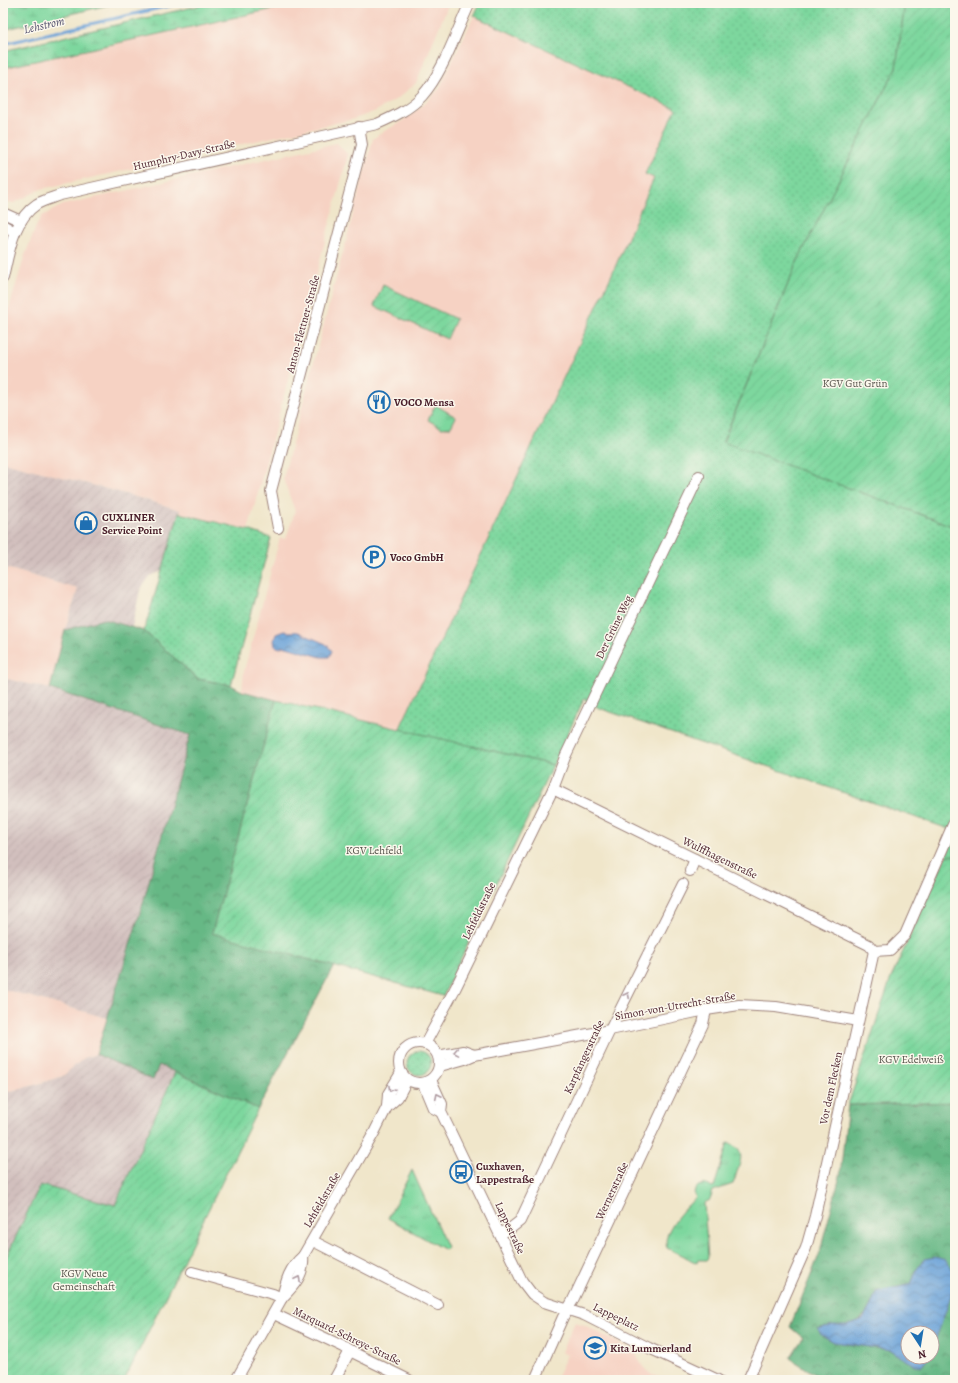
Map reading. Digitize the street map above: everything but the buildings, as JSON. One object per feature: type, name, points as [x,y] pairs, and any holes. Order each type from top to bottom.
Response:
[{"type":"street","name":"Humphry-Davy-Straße","points":[[3,278],[15,232],[30,209],[38,203],[60,195],[359,127],[404,105],[428,82],[448,40],[458,29],[470,3]]},
{"type":"street","name":"Anton-Flettner-Straße","points":[[278,528],[271,491],[362,145],[359,127]]},
{"type":"street","points":[[3,213],[21,221]]},
{"type":"street","points":[[3,225],[15,232]]},
{"type":"street","name":"Der Grüne Weg","points":[[553,789],[565,757],[699,476]]},
{"type":"street","name":"Wulffhagenstraße","points":[[553,789],[869,945],[874,951]]},
{"type":"street","name":"Lehfeldstraße","points":[[426,1044],[455,989],[553,789]]},
{"type":"street","points":[[874,951],[890,950],[904,935],[955,820]]},
{"type":"street","points":[[690,871],[695,859]]},
{"type":"street","name":"Karpfangerstraße","points":[[500,1234],[520,1221],[610,1030],[684,884]]},
{"type":"street","name":"Vor dem Flecken","points":[[748,1380],[806,1248],[815,1216],[874,951]]},
{"type":"street","name":"Simon-von-Utrecht-Straße","points":[[439,1061],[465,1059],[474,1055],[610,1030],[706,1010],[740,1006],[759,1005],[776,1007],[858,1021]]},
{"type":"street","name":"Wernerstraße","points":[[535,1380],[563,1317],[568,1310],[630,1181],[703,1024],[706,1010]]},
{"type":"street","points":[[418,1042],[431,1046],[439,1061],[434,1077],[427,1082],[414,1083],[404,1077],[398,1061],[400,1054],[405,1048],[418,1042]]},
{"type":"street","name":"Lehfeldstraße","points":[[236,1380],[282,1298],[294,1286],[304,1265],[303,1256],[374,1133],[387,1107],[388,1094],[404,1077]]},
{"type":"street","name":"Lappestraße","points":[[427,1082],[442,1104],[441,1112],[522,1281],[527,1289],[544,1302],[568,1310]]},
{"type":"street","name":"Lehfeldstraße","points":[[313,1241],[438,1305]]},
{"type":"street","points":[[192,1272],[273,1294],[282,1298]]},
{"type":"street","name":"Lappeplatz","points":[[568,1310],[584,1315],[606,1325],[649,1348],[718,1380]]},
{"type":"street","name":"Marquard-Schreye-Straße","points":[[274,1314],[344,1346],[350,1351],[408,1380]]},
{"type":"street","points":[[334,1380],[350,1351]]},
{"type":"shaded area","points":[[301,3],[449,3],[416,83],[398,98],[376,111],[354,119],[41,189],[14,203],[3,203],[3,68]]},
{"type":"shaded area","points":[[474,16],[676,108],[645,174],[654,178],[612,274],[399,730],[242,691],[244,671],[280,538],[286,539],[295,511],[283,478],[373,139],[401,122],[422,106],[439,89]]},
{"type":"shaded area","points":[[337,143],[348,155],[248,530],[179,513],[180,510],[115,491],[3,462],[3,328],[25,255],[37,224],[42,216],[63,205]]},
{"type":"shaded area","points":[[3,462],[115,491],[180,510],[162,571],[150,576],[140,590],[132,627],[104,619],[65,630],[78,589],[3,567]]},
{"type":"shaded area","points":[[3,567],[78,589],[65,630],[50,689],[3,678]]},
{"type":"shaded area","points":[[3,678],[50,689],[190,735],[143,903],[107,1018],[3,989]]},
{"type":"shaded area","points":[[3,989],[107,1018],[96,1054],[84,1058],[63,1076],[3,1093]]},
{"type":"shaded area","points":[[96,1054],[153,1080],[158,1065],[175,1072],[115,1205],[40,1185],[3,1264],[3,1093],[63,1076],[84,1058]]},
{"type":"shaded area","name":"Kita Lummerland","points":[[575,1322],[584,1325],[634,1351],[643,1367],[652,1375],[677,1380],[555,1380],[567,1355],[561,1352]]},
{"type":"green space","points":[[3,3],[117,3],[3,30]]},
{"type":"green space","points":[[210,3],[301,3],[3,68],[3,51]]},
{"type":"green space","points":[[480,3],[905,3],[896,68],[797,262],[723,441],[955,527],[955,830],[599,708],[584,699],[553,765],[399,730],[612,274],[654,178],[645,174],[676,109],[474,16]]},
{"type":"green space","name":"KGV Gut Grün","points":[[905,3],[955,3],[955,527],[723,442],[797,262],[896,68]]},
{"type":"green space","points":[[383,285],[456,319],[447,339],[374,306]]},
{"type":"green space","points":[[436,404],[456,417],[451,427],[442,428],[428,420]]},
{"type":"green space","points":[[179,513],[248,530],[271,538],[231,685],[198,679],[144,631]]},
{"type":"green space","points":[[104,619],[144,631],[198,679],[231,685],[242,691],[276,700],[212,933],[334,966],[258,1109],[159,1065],[153,1080],[96,1054],[143,903],[190,735],[50,689],[65,630]]},
{"type":"green space","name":"KGV Lehfeld","points":[[276,700],[553,765],[443,996],[212,933]]},
{"type":"green space","points":[[955,837],[955,855],[946,856]]},
{"type":"green space","name":"KGV Edelweiß","points":[[955,855],[955,1102],[848,1105],[891,978],[946,856]]},
{"type":"green space","points":[[414,1051],[424,1051],[431,1058],[431,1068],[424,1075],[414,1075],[407,1068],[407,1058]]},
{"type":"green space","name":"KGV Neue Gemeinschaft","points":[[175,1072],[258,1109],[126,1377],[124,1380],[3,1380],[3,1264],[40,1185],[115,1205]]},
{"type":"green space","points":[[955,1102],[955,1364],[949,1380],[838,1380],[816,1375],[790,1358],[803,1338],[790,1327],[819,1255],[840,1176],[848,1105]],"holes":[[[917,1269],[941,1323],[940,1365],[923,1365],[921,1367],[916,1365],[900,1365],[900,1356],[891,1350],[834,1342],[818,1329],[852,1324],[862,1318],[869,1309],[876,1292],[911,1284]]]},
{"type":"green space","points":[[728,1143],[739,1150],[741,1156],[740,1164],[733,1184],[713,1191],[710,1200],[704,1203],[708,1258],[706,1260],[698,1260],[697,1263],[667,1248],[667,1235],[675,1220],[696,1198],[694,1193],[695,1190],[701,1185],[707,1185],[712,1188],[714,1187]]},
{"type":"green space","points":[[412,1170],[447,1247],[445,1250],[388,1218]]},
{"type":"green space","points":[[816,1375],[838,1380],[811,1380]]},
{"type":"water","points":[[284,631],[298,632],[326,644],[332,651],[329,657],[321,657],[283,646],[280,648],[275,646],[274,640],[276,634]]},
{"type":"water","points":[[935,1257],[946,1260],[954,1271],[954,1288],[940,1327],[940,1325],[900,1325],[900,1356],[891,1350],[834,1342],[821,1335],[818,1329],[831,1325],[847,1325],[863,1319],[876,1292],[911,1284],[917,1269],[924,1259]]},
{"type":"waterway","name":"Lehstrom","points":[[3,44],[182,3]]},
{"type":"place","name":"VOCO Mensa","points":[[379,402]]},
{"type":"place","name":"CUXLINER Service Point","points":[[86,523]]},
{"type":"place","name":"Voco GmbH","points":[[374,557]]},
{"type":"place","name":"Cuxhaven, Lappestraße","points":[[461,1172]]},
{"type":"place","name":"Kita Lummerland","points":[[595,1348]]}]
